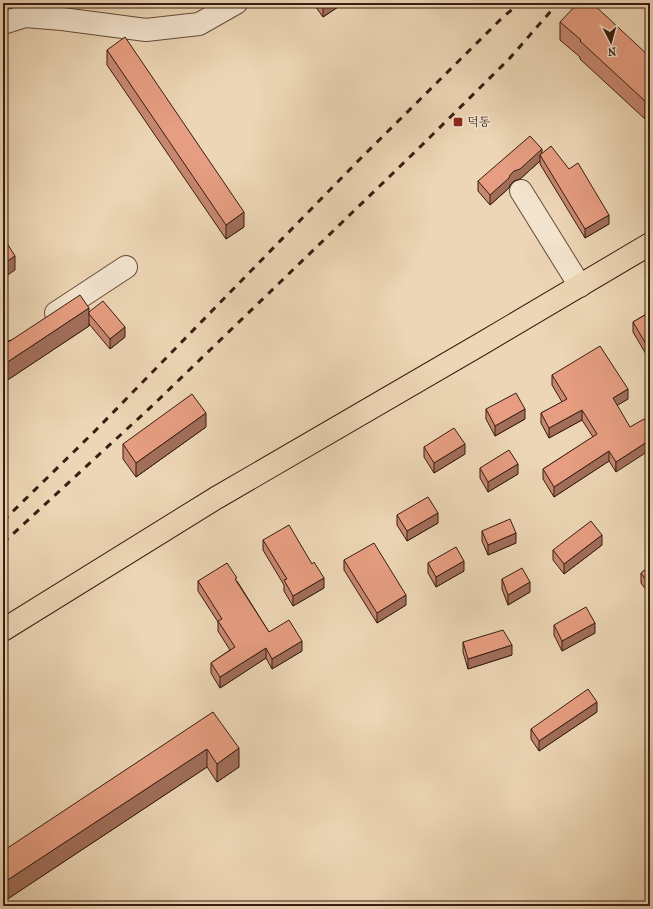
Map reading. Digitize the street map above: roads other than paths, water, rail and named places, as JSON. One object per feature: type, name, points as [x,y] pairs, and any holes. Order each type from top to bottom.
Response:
[{"type":"main road","points":[[3,630],[216,498],[650,244]]},
{"type":"street","points":[[3,23],[25,16],[62,19],[146,30],[199,24],[236,3]]},
{"type":"street","points":[[521,191],[580,286]]},
{"type":"street","points":[[42,322],[126,267]]},
{"type":"railway","points":[[3,521],[94,432],[358,161],[503,17],[520,3]]},
{"type":"railway","points":[[3,543],[153,405],[418,149],[509,59],[558,3]]},
{"type":"place","name":"덕동","points":[[458,122]]}]
